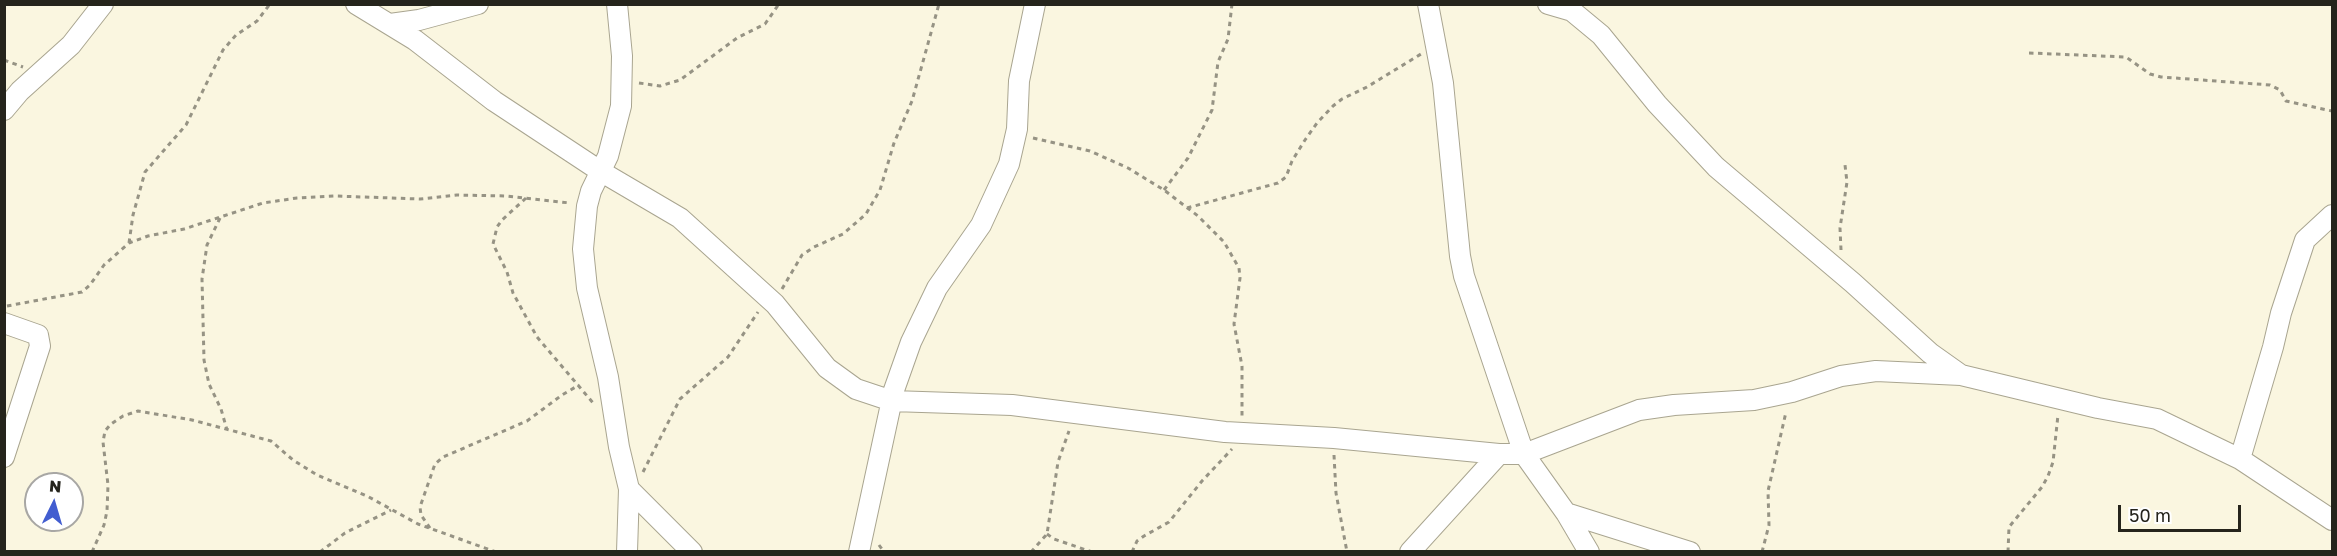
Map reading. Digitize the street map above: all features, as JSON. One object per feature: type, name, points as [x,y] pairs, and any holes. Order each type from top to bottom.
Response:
[{"type":"street","points":[[4,110],[20,91],[71,45],[103,4]]},
{"type":"street","points":[[356,4],[416,40],[494,101],[600,171],[680,218],[771,301],[832,373],[856,389],[892,401],[1012,405],[1241,433],[1334,438],[1499,454],[1524,454],[1639,410],[1674,405],[1754,400],[1792,392],[1841,376],[1876,371],[1961,375],[2098,408],[2148,416],[2240,459],[2332,520]]},
{"type":"street","points":[[390,24],[420,20],[478,4]]},
{"type":"street","points":[[617,4],[623,79],[616,129],[608,156],[587,206],[584,249],[587,288],[602,343],[619,447],[629,489],[627,552]]},
{"type":"street","points":[[859,552],[892,401],[911,342],[938,288],[981,225],[1009,164],[1016,134],[1019,81],[1035,4]]},
{"type":"street","points":[[1428,4],[1443,82],[1460,256],[1464,276],[1524,454],[1566,513],[1589,552]]},
{"type":"street","points":[[1548,4],[1572,11],[1601,35],[1657,104],[1716,167],[1853,283],[1930,353],[1961,375]]},
{"type":"street","points":[[2240,459],[2281,313],[2305,240],[2332,215]]},
{"type":"street","points":[[4,323],[38,335],[40,346],[4,457]]},
{"type":"street","points":[[1410,552],[1499,454]]},
{"type":"street","points":[[629,489],[692,552]]},
{"type":"street","points":[[1566,513],[1690,552]]},
{"type":"path","points":[[129,243],[133,215],[146,172],[186,125],[223,50],[236,35],[257,21],[270,4]]},
{"type":"path","points":[[623,79],[660,86],[674,83],[737,38],[765,24],[778,4]]},
{"type":"path","points":[[629,489],[636,487],[680,399],[728,357],[771,301],[802,255],[843,234],[866,214],[880,190],[894,143],[912,101],[939,4]]},
{"type":"path","points":[[1164,190],[1188,158],[1212,111],[1218,62],[1228,39],[1232,4]]},
{"type":"path","points":[[1186,208],[1278,183],[1287,177],[1292,161],[1305,140],[1333,106],[1435,45]]},
{"type":"path","points":[[2029,53],[2126,57],[2150,74],[2161,77],[2270,85],[2280,90],[2286,101],[2332,111]]},
{"type":"path","points":[[1016,134],[1090,151],[1128,168],[1164,190],[1224,242],[1239,268],[1240,278],[1234,324],[1242,366],[1240,441],[1202,481],[1178,513],[1169,522],[1144,536],[1137,542],[1132,552]]},
{"type":"path","points":[[1842,257],[1840,228],[1847,182],[1845,165]]},
{"type":"path","points":[[4,306],[82,292],[104,265],[129,243],[148,236],[184,229],[263,203],[297,198],[374,196],[420,199],[458,195],[526,198],[587,206]]},
{"type":"path","points":[[526,198],[502,220],[497,227],[493,243],[507,272],[513,292],[537,337],[595,406]]},
{"type":"path","points":[[221,217],[207,245],[202,292],[206,371],[227,430]]},
{"type":"path","points":[[431,530],[421,515],[420,507],[435,464],[443,457],[527,421],[562,394],[579,385]]},
{"type":"path","points":[[1762,552],[1769,525],[1768,491],[1784,417],[1792,392]]},
{"type":"path","points":[[2008,552],[2009,527],[2042,487],[2053,462],[2060,398]]},
{"type":"path","points":[[92,552],[104,525],[107,511],[108,485],[103,442],[105,431],[123,416],[138,411],[192,420],[272,441],[293,460],[317,475],[367,496],[431,530],[488,547],[496,552]]},
{"type":"path","points":[[1031,552],[1047,534],[1058,462],[1064,440],[1081,415]]},
{"type":"path","points":[[1334,438],[1336,493],[1347,552]]},
{"type":"path","points":[[320,552],[345,533],[391,510]]},
{"type":"path","points":[[1047,534],[1054,539],[1092,552]]}]
